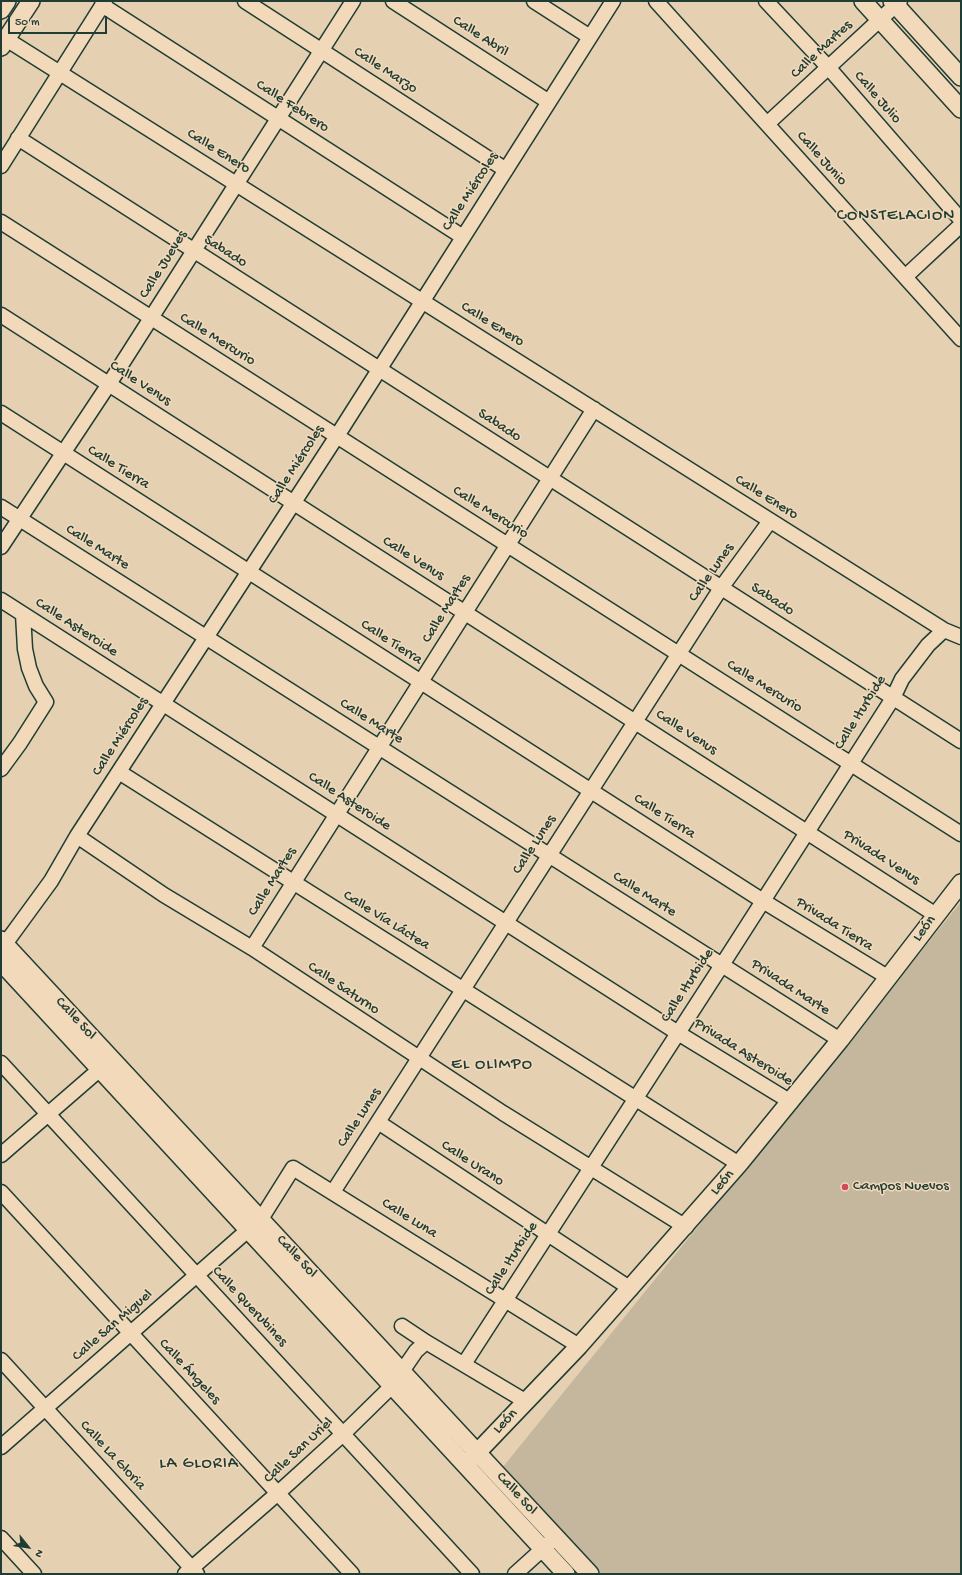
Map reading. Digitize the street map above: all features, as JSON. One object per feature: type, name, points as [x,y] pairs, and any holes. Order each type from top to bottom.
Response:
[{"type":"street","points":[[1,10],[7,1]]},
{"type":"street","points":[[4,43],[31,1]]},
{"type":"street","name":"Calle Marzo","points":[[245,1],[506,170]]},
{"type":"street","name":"Calle Jueves","points":[[1,547],[109,384],[236,183],[354,1]]},
{"type":"street","name":"Calle Abril","points":[[393,1],[549,102]]},
{"type":"street","points":[[534,1],[590,38]]},
{"type":"street","name":"Calle Miércoles","points":[[3,942],[44,892],[77,836],[337,436],[378,369],[613,1]]},
{"type":"street","name":"Calle Junio","points":[[656,1],[961,339]]},
{"type":"street","name":"Calle Julio","points":[[766,1],[828,68],[961,220]]},
{"type":"street","points":[[863,1],[961,109]]},
{"type":"street","points":[[895,2],[961,78]]},
{"type":"street","name":"Calle Martes","points":[[767,124],[880,19],[895,2]]},
{"type":"street","points":[[1,166],[103,3]]},
{"type":"street","name":"Calle Febrero","points":[[103,3],[463,237]]},
{"type":"street","name":"Calle Enero","points":[[4,43],[60,72],[944,630],[961,638]]},
{"type":"street","name":"Sabado","points":[[18,138],[961,741]]},
{"type":"street","name":"Calle Mercurio","points":[[1,222],[961,834]]},
{"type":"street","points":[[905,277],[961,225]]},
{"type":"street","name":"Calle Venus","points":[[1,315],[808,831]]},
{"type":"street","name":"Calle Martes","points":[[252,948],[594,409]]},
{"type":"street","name":"Calle Tierra","points":[[1,413],[763,900]]},
{"type":"street","name":"Calle Marte","points":[[1,507],[722,965]]},
{"type":"street","name":"Calle Lunes","points":[[333,1192],[721,588],[770,520]]},
{"type":"street","name":"Calle Asteroide","points":[[1,600],[678,1033]]},
{"type":"street","points":[[1,769],[20,743],[46,702],[29,668],[25,649],[23,614]]},
{"type":"street","name":"Calle Iturbide","points":[[464,1364],[808,831],[893,698],[914,661],[944,630]]},
{"type":"street","name":"Calle Vía Láctea","points":[[119,772],[739,1164]]},
{"type":"street","name":"Privada Venus","points":[[808,831],[936,914]]},
{"type":"street","name":"Calle Saturno","points":[[77,836],[164,895],[252,948],[418,1059],[686,1227]]},
{"type":"street","name":"León","points":[[465,1465],[579,1346],[686,1227],[791,1102],[961,883]]},
{"type":"street","name":"Privada Tierra","points":[[763,900],[888,978]]},
{"type":"street","name":"Calle Sol","points":[[3,942],[248,1230],[566,1574]]},
{"type":"street","name":"Calle Sol","points":[[1,962],[106,1064],[261,1219],[590,1574]]},
{"type":"street","name":"Privada Marte","points":[[722,965],[840,1040]]},
{"type":"street","name":"Privada Asteroide","points":[[678,1033],[791,1102]]},
{"type":"street","name":"Calle Querubines","points":[[1,1063],[472,1574]]},
{"type":"street","points":[[1,1155],[106,1064]]},
{"type":"street","name":"Calle Urano","points":[[378,1122],[631,1289]]},
{"type":"street","name":"Calle Luna","points":[[261,1219],[293,1168],[506,1299],[579,1346]]},
{"type":"street","name":"Calle Ángeles","points":[[1,1192],[352,1574]]},
{"type":"street","name":"Calle San Miguel","points":[[1,1447],[248,1230]]},
{"type":"street","points":[[402,1326],[426,1342],[526,1401]]},
{"type":"street","name":"Calle San Uriel","points":[[191,1572],[343,1434],[392,1386],[416,1351],[426,1342]]},
{"type":"street","name":"Calle La Gloria","points":[[1,1360],[191,1572]]},
{"type":"street","points":[[515,1574],[556,1537]]},
{"type":"street","points":[[1,1538],[34,1574]]},
{"type":"shaded area","name":"Campos Nuevos","points":[[961,902],[961,1574],[597,1574],[498,1473]]},
{"type":"place","name":"Campos Nuevos","points":[[845,1187]]},
{"type":"district","name":"CONSTELACION","points":[[896,216]]},
{"type":"district","name":"EL OLIMPO","points":[[492,1065]]},
{"type":"district","name":"LA GLORIA","points":[[199,1464]]}]
